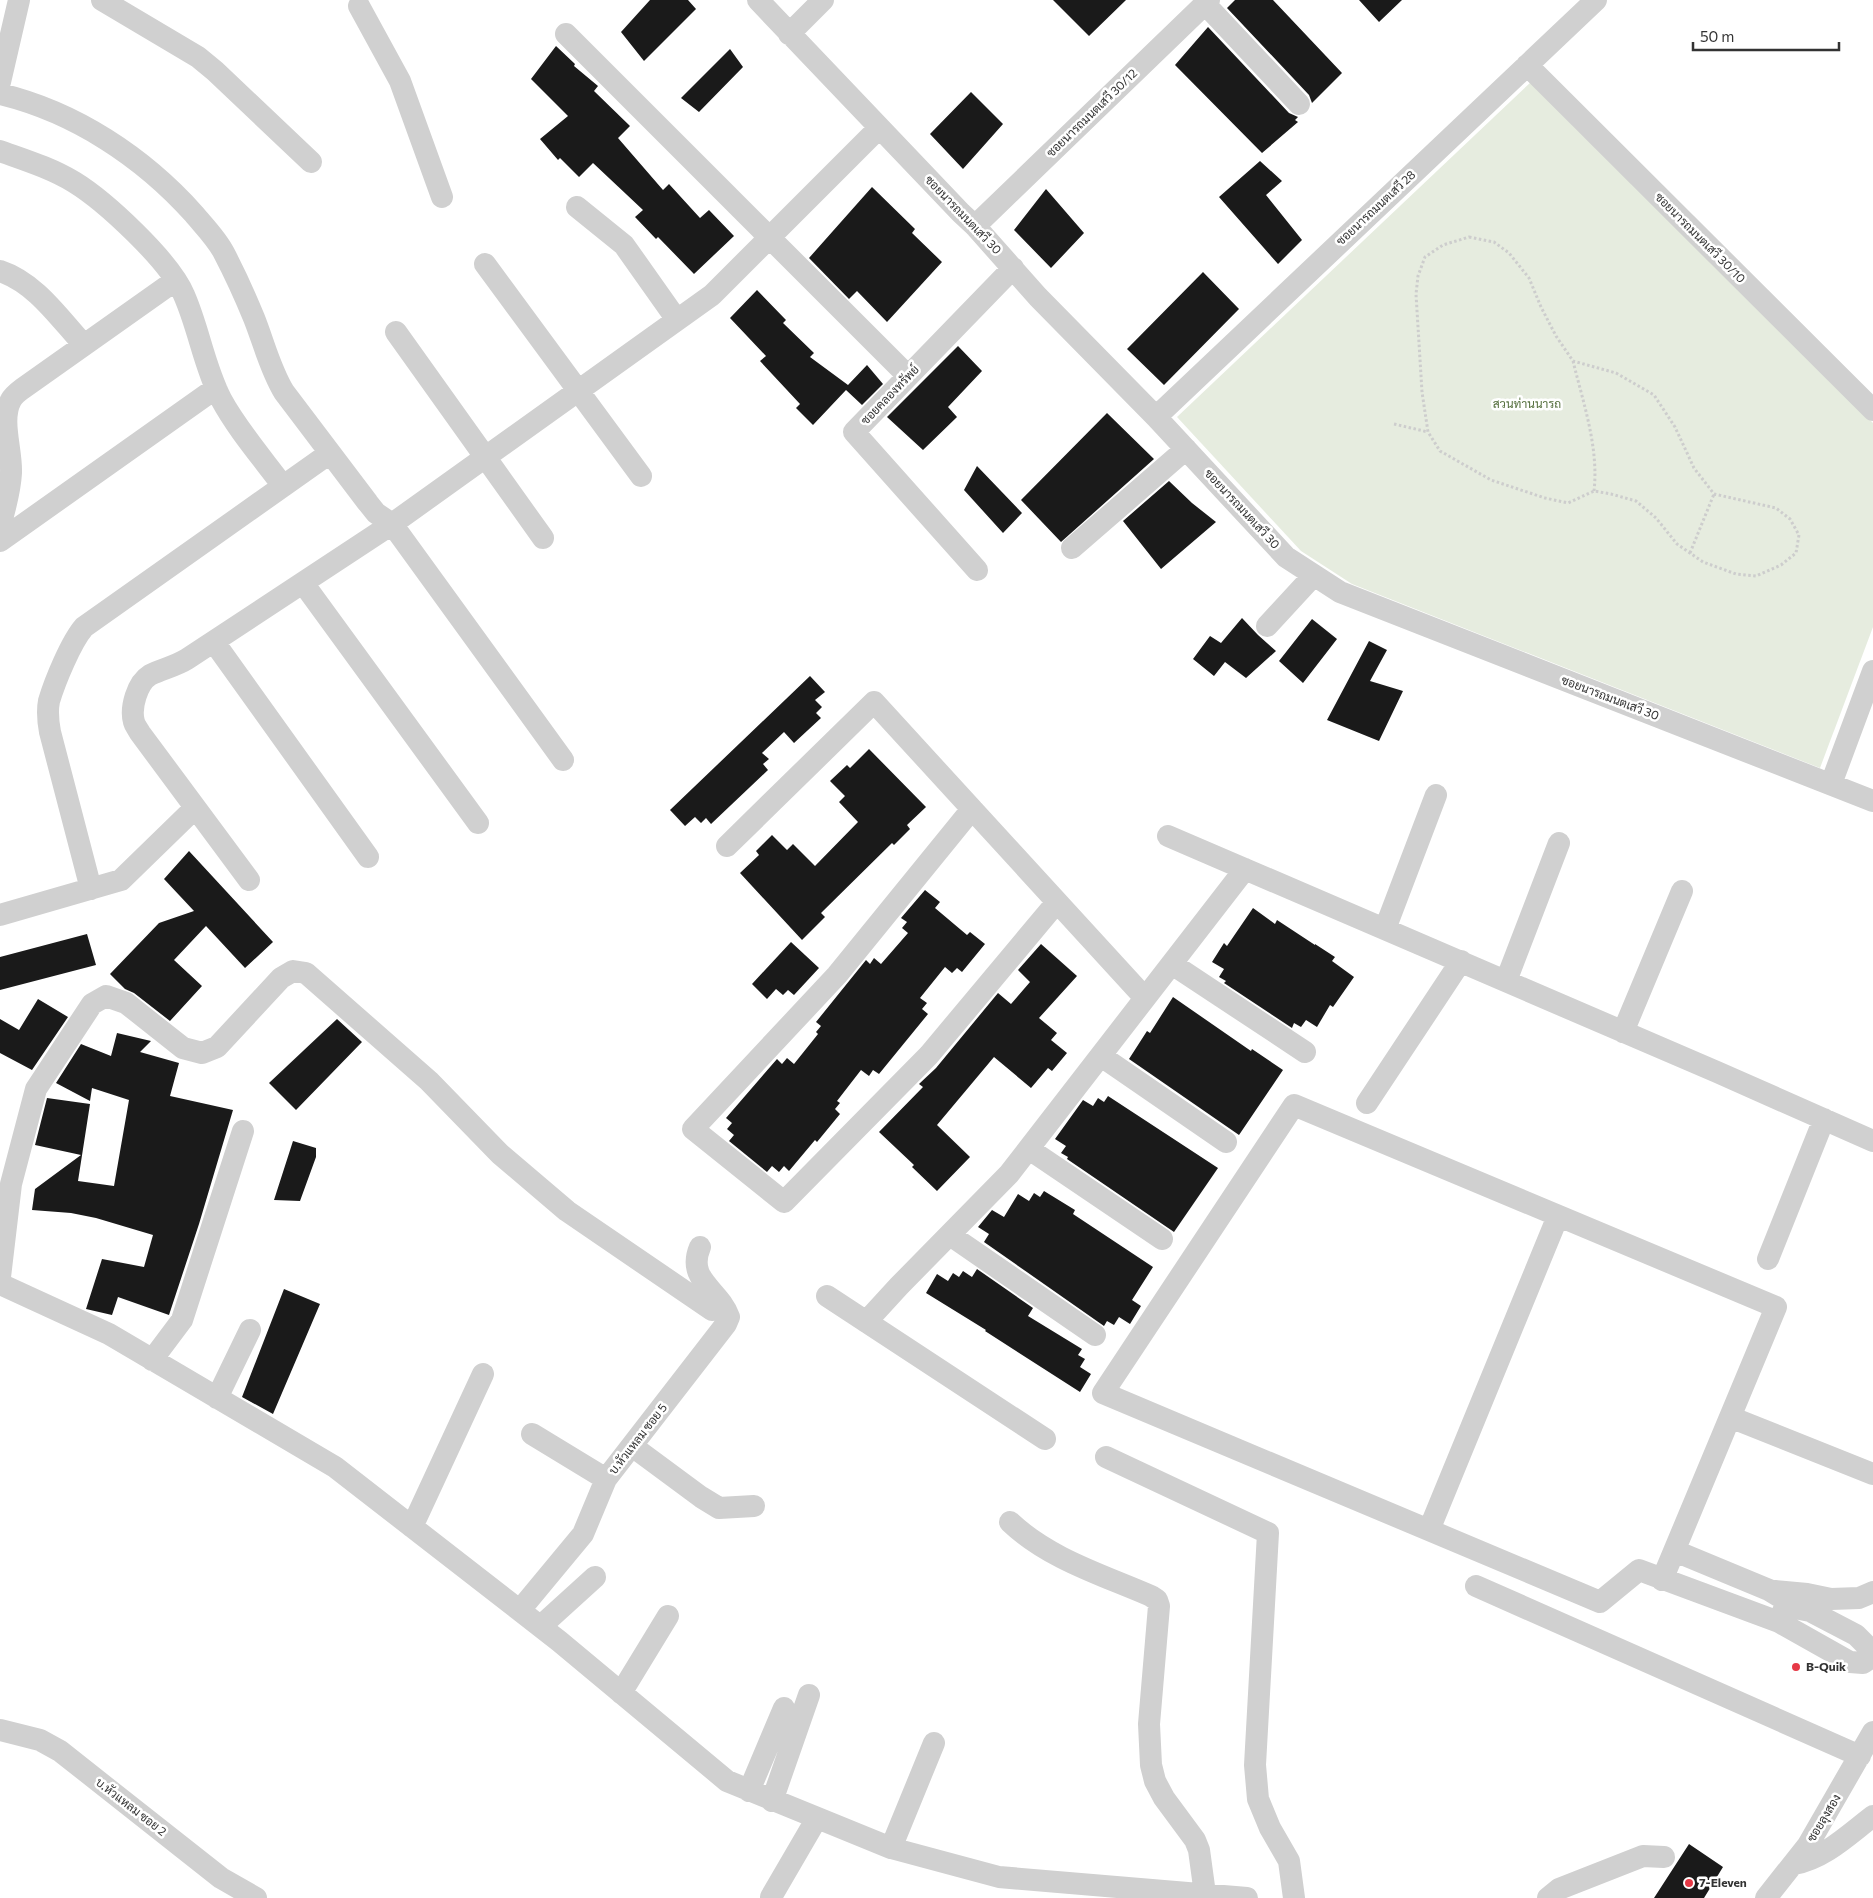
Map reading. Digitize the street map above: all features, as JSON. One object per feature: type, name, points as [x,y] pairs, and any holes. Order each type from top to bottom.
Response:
[{"type":"street","points":[[0,82],[19,0]]},
{"type":"street","points":[[102,0],[198,57],[311,162]]},
{"type":"street","name":"ซอยนารถมนตเสวี 30","points":[[758,0],[960,213],[975,226],[1038,297],[1156,417],[1286,557],[1340,592],[1873,801]]},
{"type":"street","points":[[789,34],[824,0]]},
{"type":"street","name":"ซอยนารถมนตเสวี 28","points":[[1156,417],[1596,0]]},
{"type":"street","points":[[359,2],[400,81],[442,197]]},
{"type":"street","points":[[1207,2],[1299,104]]},
{"type":"street","name":"ซอยนารถมนตเสวี 30/12","points":[[975,226],[1207,2]]},
{"type":"street","points":[[566,34],[908,376]]},
{"type":"street","name":"ซอยนารถมนตเสวี 30/10","points":[[1527,66],[1873,410]]},
{"type":"street","points":[[0,94],[44,108],[74,121],[95,133],[131,156],[182,201],[223,251],[254,319],[276,379],[376,513],[392,524],[563,760]]},
{"type":"street","points":[[249,880],[140,733],[134,721],[133,708],[143,681],[151,675],[187,660],[392,524],[712,295],[879,128]]},
{"type":"street","points":[[0,151],[46,168],[74,182],[94,197],[141,239],[172,273],[184,294],[216,388],[223,402],[283,486]]},
{"type":"street","points":[[577,207],[624,245],[677,320]]},
{"type":"street","points":[[485,264],[641,476]]},
{"type":"street","name":"ซอยคลองทรัพย์","points":[[977,570],[854,432],[1013,268]]},
{"type":"street","points":[[0,271],[18,277],[42,298],[84,345]]},
{"type":"street","points":[[0,526],[8,499],[11,474],[11,457],[6,419],[10,400],[22,389],[176,280]]},
{"type":"street","points":[[396,332],[543,538]]},
{"type":"street","points":[[0,541],[216,388]]},
{"type":"street","points":[[1072,548],[1186,449]]},
{"type":"street","points":[[91,889],[47,716],[49,701],[75,638],[84,627],[330,453]]},
{"type":"street","points":[[1267,626],[1314,575]]},
{"type":"street","points":[[302,583],[478,823]]},
{"type":"street","points":[[214,642],[368,857]]},
{"type":"street","points":[[1831,784],[1873,672]]},
{"type":"street","points":[[727,846],[874,702],[1145,998]]},
{"type":"street","points":[[1385,929],[1436,795]]},
{"type":"street","points":[[0,915],[121,880],[195,808]]},
{"type":"street","points":[[972,809],[837,975],[693,1129],[784,1202],[929,1055],[1057,902]]},
{"type":"street","points":[[1168,836],[1873,1141]]},
{"type":"street","points":[[1506,981],[1559,843]]},
{"type":"street","points":[[866,1322],[1009,1174],[1245,869]]},
{"type":"street","points":[[1623,1032],[1682,891]]},
{"type":"street","points":[[1367,1103],[1460,961]]},
{"type":"street","points":[[1172,964],[1305,1052]]},
{"type":"street","points":[[0,1277],[5,1188],[36,1089],[92,1004],[106,996],[126,1003],[183,1048],[202,1053],[217,1047],[281,978],[293,971],[306,973],[430,1081],[500,1154],[567,1210],[712,1310]]},
{"type":"street","points":[[1101,1056],[1226,1142]]},
{"type":"street","points":[[1662,1580],[1776,1307],[1294,1105],[1103,1393],[1600,1602],[1639,1570],[1662,1580],[1779,1622],[1850,1662],[1862,1663],[1873,1656]]},
{"type":"street","points":[[1768,1259],[1824,1119]]},
{"type":"street","points":[[152,1360],[182,1320],[243,1131]]},
{"type":"street","points":[[1029,1149],[1162,1239]]},
{"type":"street","points":[[1429,1530],[1558,1216]]},
{"type":"street","points":[[950,1235],[1096,1335]]},
{"type":"street","name":"บ.หัวแหลม ซอย 5","points":[[520,1610],[583,1534],[606,1479],[726,1324],[729,1317],[726,1308],[696,1269],[696,1257],[700,1247]]},
{"type":"street","points":[[0,1284],[109,1334],[335,1467],[541,1626],[727,1781],[891,1848],[999,1877],[1102,1892],[1205,1894],[1247,1898]]},
{"type":"street","points":[[827,1296],[1045,1438]]},
{"type":"street","points":[[218,1398],[250,1330]]},
{"type":"street","points":[[412,1527],[483,1374]]},
{"type":"street","points":[[1730,1417],[1873,1474]]},
{"type":"street","points":[[532,1434],[606,1479]]},
{"type":"street","points":[[632,1446],[701,1498],[719,1508],[754,1506]]},
{"type":"street","points":[[1106,1457],[1268,1532],[1255,1765],[1258,1800],[1270,1828],[1289,1861],[1294,1898]]},
{"type":"street","points":[[1010,1522],[1024,1535],[1048,1551],[1157,1600],[1159,1606],[1149,1724],[1151,1765],[1155,1781],[1164,1798],[1195,1840],[1199,1850],[1205,1894]]},
{"type":"street","points":[[1674,1551],[1778,1596],[1800,1609],[1810,1611],[1856,1635],[1873,1652]]},
{"type":"street","points":[[541,1626],[595,1577]]},
{"type":"street","points":[[1476,1586],[1860,1756]]},
{"type":"street","points":[[1778,1596],[1806,1594],[1831,1599],[1866,1595]]},
{"type":"street","points":[[1856,1635],[1855,1614],[1866,1595]]},
{"type":"street","points":[[1778,1596],[1779,1622]]},
{"type":"street","points":[[1810,1611],[1831,1599]]},
{"type":"street","points":[[621,1692],[668,1616]]},
{"type":"street","points":[[772,1801],[809,1695]]},
{"type":"street","points":[[749,1791],[784,1708]]},
{"type":"street","name":"บ.หัวแหลม ซอย 2","points":[[0,1730],[40,1740],[60,1751],[221,1878],[256,1898]]},
{"type":"street","name":"ซอยลุงสอง","points":[[1766,1898],[1808,1845],[1873,1732]]},
{"type":"street","points":[[891,1848],[934,1743]]},
{"type":"street","points":[[1794,1864],[1824,1854],[1873,1816]]},
{"type":"street","points":[[771,1897],[817,1818]]},
{"type":"street","points":[[1548,1898],[1559,1889],[1643,1856],[1664,1857]]},
{"type":"path","points":[[1573,361],[1616,373],[1654,395],[1675,427],[1694,468],[1714,494],[1776,508],[1790,519],[1799,535],[1796,553],[1781,565],[1756,576],[1736,574],[1703,562],[1677,544],[1656,518],[1636,502],[1594,491],[1568,503],[1519,491],[1491,480],[1440,451],[1428,432],[1422,392],[1416,294],[1418,276],[1425,257],[1443,245],[1469,237],[1494,242],[1509,253],[1529,278],[1556,336],[1573,361],[1593,453],[1596,477],[1594,491]]},
{"type":"path","points":[[1394,424],[1428,432]]},
{"type":"path","points":[[1690,553],[1714,494]]},
{"type":"green space","name":"สวนท่านนารถ","points":[[1531,82],[1873,423],[1873,627],[1820,768],[1352,584],[1301,551],[1177,417]]},
{"type":"building","points":[[650,0],[688,0],[696,9],[644,61],[621,32]]},
{"type":"building","points":[[1053,0],[1126,0],[1089,36]]},
{"type":"building","points":[[1235,0],[1273,0],[1342,73],[1312,103],[1309,95],[1227,8]]},
{"type":"building","points":[[1359,0],[1402,0],[1379,22]]},
{"type":"building","points":[[1208,27],[1289,113],[1298,117],[1295,120],[1298,122],[1262,153],[1175,65]]},
{"type":"building","points":[[556,46],[575,64],[574,66],[598,86],[594,91],[630,126],[618,138],[663,190],[669,184],[700,218],[709,210],[734,236],[694,274],[658,237],[656,239],[635,217],[643,210],[593,163],[579,177],[560,158],[558,160],[540,139],[568,116],[531,79]]},
{"type":"building","points":[[730,49],[743,67],[699,112],[681,98]]},
{"type":"building","points":[[971,92],[1003,124],[963,169],[930,134]]},
{"type":"building","points":[[1260,161],[1282,181],[1266,195],[1302,240],[1278,264],[1219,197]]},
{"type":"building","points":[[872,187],[915,229],[912,233],[942,262],[887,322],[857,291],[849,299],[809,258]]},
{"type":"building","points":[[1046,189],[1084,233],[1051,268],[1014,230]]},
{"type":"building","points":[[1203,272],[1239,309],[1164,385],[1127,349]]},
{"type":"building","points":[[757,290],[786,320],[783,323],[814,353],[810,357],[848,385],[867,365],[883,384],[862,405],[846,390],[813,425],[796,408],[800,404],[760,361],[766,356],[730,318]]},
{"type":"building","points":[[958,346],[982,371],[948,407],[957,417],[923,450],[887,417]]},
{"type":"building","points":[[1107,413],[1154,459],[1061,542],[1021,500]]},
{"type":"building","points":[[977,466],[1022,513],[1003,533],[964,490]]},
{"type":"building","points":[[1169,481],[1216,522],[1161,569],[1123,521]]},
{"type":"building","points":[[1242,618],[1276,651],[1246,678],[1225,662],[1214,676],[1193,659],[1210,636],[1221,643]]},
{"type":"building","points":[[1312,619],[1337,639],[1303,683],[1279,661]]},
{"type":"building","points":[[1369,641],[1387,650],[1370,681],[1403,691],[1379,741],[1327,720]]},
{"type":"building","points":[[810,676],[825,692],[815,700],[822,707],[816,713],[821,718],[794,743],[784,732],[762,753],[769,759],[763,764],[768,770],[711,824],[706,818],[701,823],[695,817],[685,826],[670,810]]},
{"type":"building","points":[[869,749],[926,807],[907,825],[910,829],[894,845],[892,843],[821,913],[825,917],[802,940],[740,873],[759,855],[756,851],[772,835],[787,850],[793,844],[815,866],[858,822],[839,802],[845,796],[830,781],[847,765],[850,768]]},
{"type":"building","points":[[189,851],[273,942],[245,968],[206,926],[174,960],[202,986],[170,1021],[134,993],[125,989],[110,974],[159,923],[194,911],[164,879]]},
{"type":"building","points":[[925,890],[940,902],[935,908],[967,935],[970,932],[985,944],[962,972],[957,968],[952,973],[945,967],[920,998],[927,1003],[922,1009],[928,1014],[879,1074],[873,1070],[869,1076],[861,1070],[837,1101],[840,1103],[835,1109],[840,1114],[817,1142],[815,1140],[789,1171],[784,1166],[779,1172],[772,1166],[767,1172],[729,1141],[734,1135],[727,1129],[732,1123],[726,1118],[777,1059],[782,1064],[787,1058],[794,1064],[818,1034],[816,1032],[821,1026],[816,1022],[866,960],[870,964],[874,958],[881,964],[908,933],[902,928],[907,922],[901,918]]},
{"type":"building","points":[[1253,908],[1275,924],[1277,920],[1335,957],[1332,961],[1354,977],[1333,1007],[1330,1005],[1317,1027],[1306,1020],[1301,1027],[1294,1023],[1292,1028],[1224,983],[1226,981],[1219,977],[1224,969],[1212,962],[1224,943],[1227,946]]},
{"type":"building","points":[[87,934],[96,965],[0,990],[0,957]]},
{"type":"building","points":[[791,942],[819,968],[794,995],[788,990],[783,995],[776,989],[767,999],[752,984]]},
{"type":"building","points":[[1041,944],[1077,976],[1039,1018],[1057,1033],[1051,1040],[1067,1053],[1052,1071],[1048,1068],[1031,1088],[994,1057],[937,1125],[970,1157],[937,1191],[912,1167],[914,1165],[879,1132],[923,1087],[919,1084],[936,1068],[998,993],[1011,1004],[1030,982],[1018,970]]},
{"type":"building","points":[[1173,997],[1251,1051],[1252,1049],[1283,1070],[1239,1135],[1129,1059],[1147,1031],[1150,1033]]},
{"type":"building","points":[[38,999],[68,1017],[32,1070],[0,1053],[0,1019],[19,1030]]},
{"type":"building","points":[[337,1019],[362,1042],[296,1110],[269,1083]]},
{"type":"building","points":[[117,1033],[151,1041],[140,1052],[179,1063],[170,1096],[233,1110],[199,1224],[169,1315],[118,1297],[112,1315],[86,1309],[102,1259],[144,1267],[153,1235],[96,1218],[71,1213],[32,1210],[35,1189],[81,1155],[35,1145],[47,1098],[90,1104],[78,1181],[114,1186],[129,1100],[92,1088],[90,1101],[56,1083],[81,1044],[111,1056]]},
{"type":"building","points":[[1108,1096],[1218,1168],[1174,1232],[1061,1153],[1066,1146],[1055,1139],[1083,1100],[1093,1106],[1098,1098],[1104,1102]]},
{"type":"building","points":[[293,1141],[316,1148],[316,1157],[300,1201],[274,1200]]},
{"type":"building","points":[[1044,1191],[1075,1210],[1073,1214],[1153,1267],[1132,1300],[1141,1306],[1130,1324],[1119,1317],[1114,1325],[1107,1321],[1104,1326],[984,1242],[989,1234],[978,1227],[992,1210],[1004,1217],[1018,1194],[1029,1201],[1034,1193],[1040,1197]]},
{"type":"building","points":[[977,1269],[1033,1308],[1028,1316],[1082,1349],[1078,1355],[1085,1359],[1080,1367],[1091,1374],[1080,1392],[926,1293],[937,1274],[948,1281],[953,1273],[959,1277],[963,1271],[972,1277]]},
{"type":"building","points":[[284,1289],[320,1304],[273,1414],[242,1397]]},
{"type":"building","name":"7-Eleven","points":[[1689,1844],[1723,1867],[1704,1898],[1654,1898]]},
{"type":"place","name":"B-Quik","points":[[1796,1667]]},
{"type":"place","name":"7-Eleven","points":[[1689,1883]]}]
